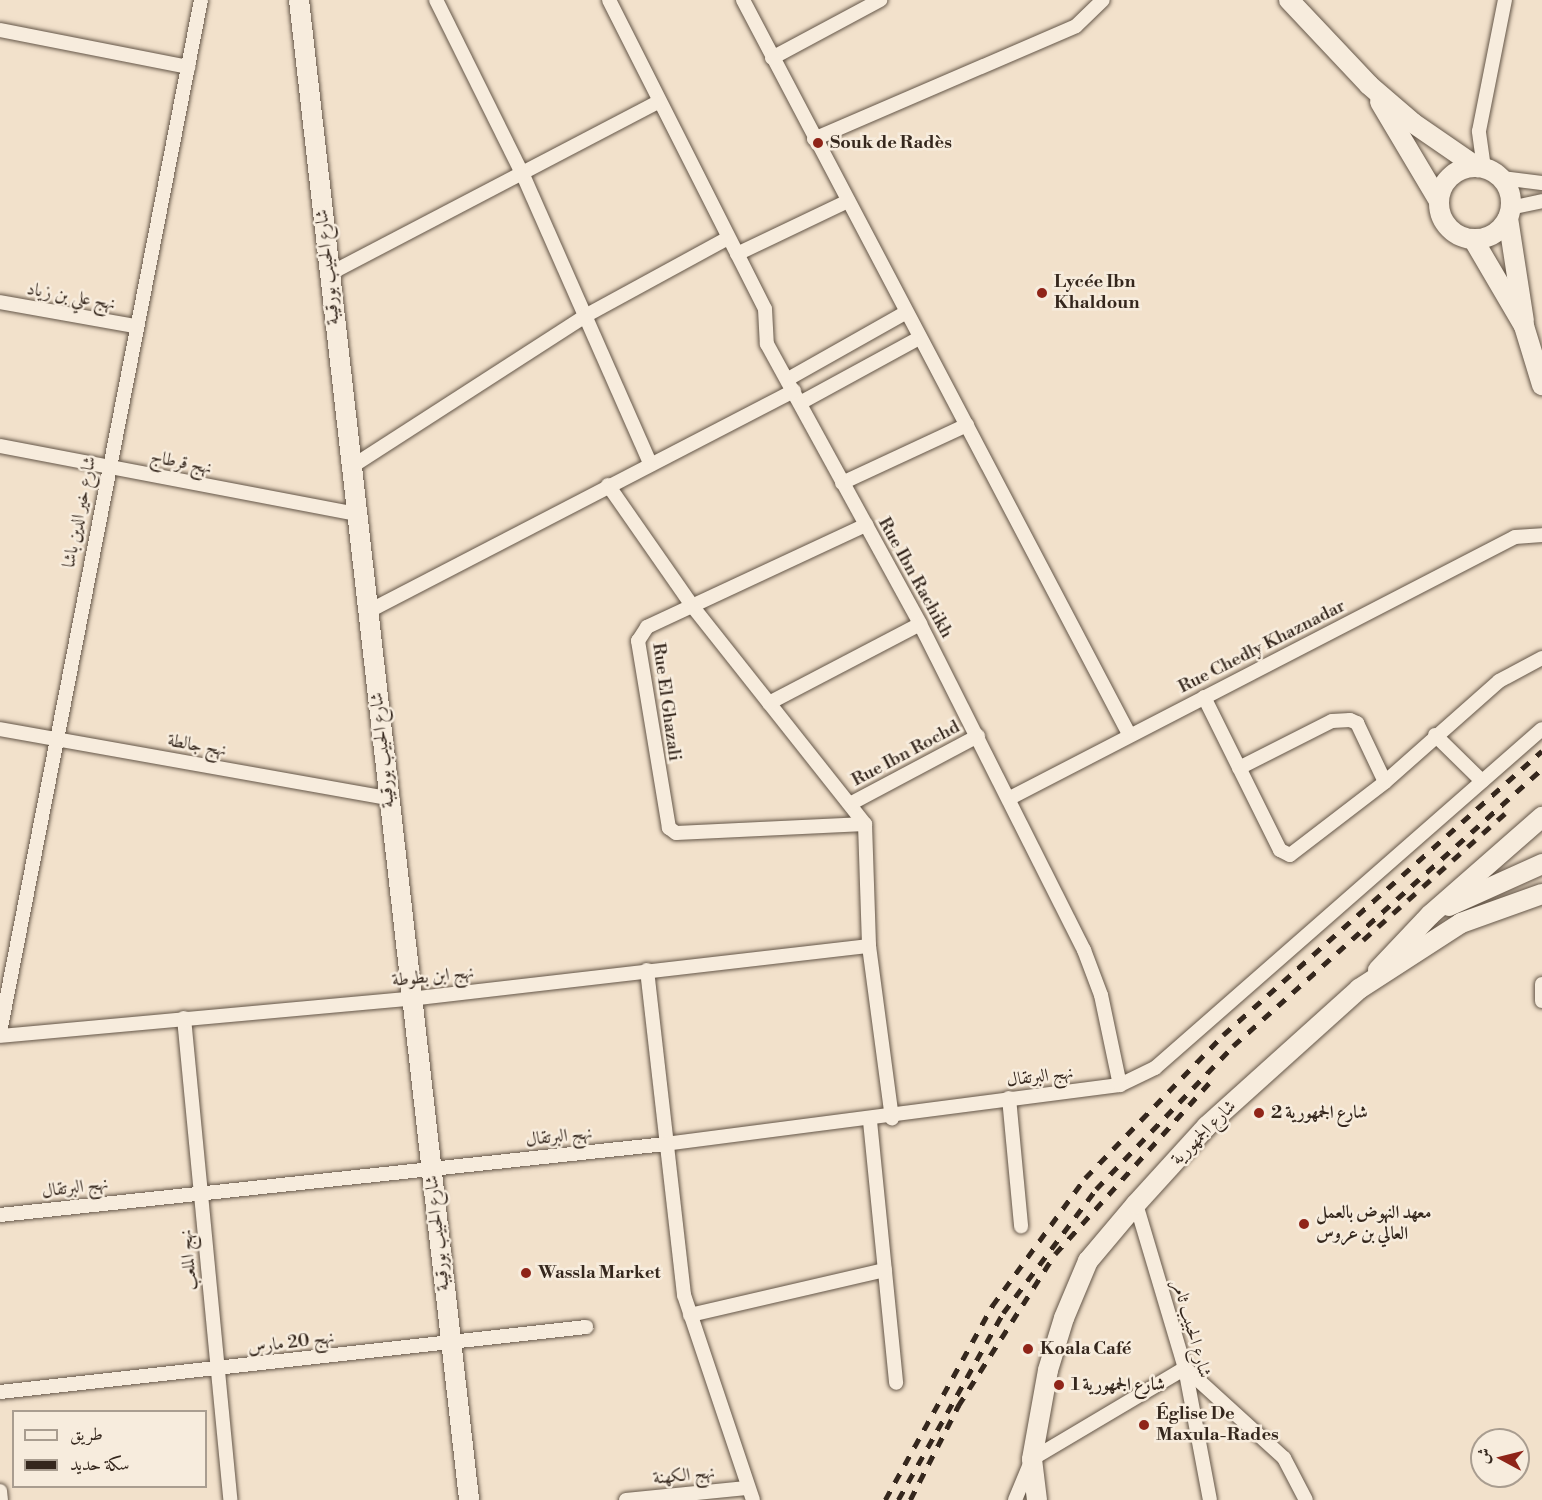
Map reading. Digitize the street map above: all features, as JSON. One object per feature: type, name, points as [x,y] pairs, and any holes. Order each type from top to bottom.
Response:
[{"type":"main road","name":"شارع الحبيب بورقيبة","points":[[298,0],[449,1342],[469,1500]]},
{"type":"main road","points":[[1289,0],[1369,85],[1413,123],[1480,167],[1502,178],[1524,326],[1542,385]]},
{"type":"main road","points":[[1369,85],[1439,201],[1448,227],[1473,239],[1524,326]]},
{"type":"main road","points":[[1439,201],[1451,176],[1480,167]]},
{"type":"main road","points":[[1473,239],[1499,230],[1509,213]]},
{"type":"main road","points":[[1359,989],[1430,915],[1542,817]]},
{"type":"main road","points":[[1430,915],[1538,866]]},
{"type":"main road","name":"شارع الجمهورية","points":[[1037,1500],[1032,1459],[1048,1370],[1064,1318],[1088,1262],[1136,1204],[1208,1126],[1359,989],[1461,923],[1542,894]]},
{"type":"street","name":"شارع خير الدين باشا","points":[[0,1034],[3,997],[201,0]]},
{"type":"street","points":[[436,0],[523,175],[650,462]]},
{"type":"street","name":"Rue Ibn Rachikh","points":[[609,0],[766,314],[764,336],[978,736],[1091,968],[1120,1085]]},
{"type":"street","points":[[743,0],[905,313],[967,425],[1129,734]]},
{"type":"street","points":[[772,58],[880,0]]},
{"type":"street","points":[[814,139],[1076,26],[1103,0]]},
{"type":"street","points":[[1480,167],[1479,132],[1505,0]]},
{"type":"street","points":[[0,30],[188,67]]},
{"type":"street","points":[[329,274],[523,175],[658,102]]},
{"type":"street","points":[[1502,178],[1542,183]]},
{"type":"street","points":[[737,254],[848,201]]},
{"type":"street","points":[[1509,213],[1542,201]]},
{"type":"street","points":[[351,467],[585,316],[728,238]]},
{"type":"street","name":"نهج علي بن زياد","points":[[0,303],[135,326]]},
{"type":"street","points":[[794,391],[905,313]]},
{"type":"street","points":[[367,612],[650,462],[794,391],[919,338]]},
{"type":"street","points":[[842,483],[967,425]]},
{"type":"street","name":"نهج قرطاج","points":[[0,446],[356,514]]},
{"type":"street","points":[[608,485],[693,607],[865,824],[870,945],[892,1118]]},
{"type":"street","name":"Rue El Ghazali","points":[[865,824],[676,832],[669,828],[638,641],[647,627],[866,525]]},
{"type":"street","name":"Rue Chedly Khaznadar","points":[[1010,798],[1129,734],[1537,534]]},
{"type":"street","points":[[769,703],[920,624]]},
{"type":"street","points":[[1204,697],[1280,850],[1290,855],[1385,782],[1435,735],[1499,681],[1542,658]]},
{"type":"street","points":[[1239,768],[1332,721],[1350,720],[1357,723],[1385,782]]},
{"type":"street","name":"نهج جالطة","points":[[0,729],[388,798]]},
{"type":"street","name":"نهج البرتقال","points":[[0,1215],[201,1191],[870,1121],[1009,1098],[1120,1085],[1151,1071],[1542,729]]},
{"type":"street","points":[[1435,735],[1482,781]]},
{"type":"street","name":"Rue Ibn Rochd","points":[[850,804],[978,736]]},
{"type":"street","name":"نهج ابن بطوطة","points":[[0,1034],[410,999],[870,945]]},
{"type":"street","points":[[647,970],[665,1144],[690,1315],[750,1494]]},
{"type":"street","points":[[1542,984],[1542,1002]]},
{"type":"street","name":"نهج الملعب","points":[[184,1018],[230,1500]]},
{"type":"street","points":[[1009,1098],[1021,1226]]},
{"type":"street","points":[[870,1121],[896,1383]]},
{"type":"street","name":"شارع الحبيب ثامر","points":[[1136,1204],[1185,1368],[1210,1500]]},
{"type":"street","points":[[690,1315],[885,1270]]},
{"type":"street","name":"نهج 20 مارس","points":[[0,1392],[216,1370],[586,1327]]},
{"type":"street","points":[[1015,1500],[1032,1459],[1185,1368],[1284,1458],[1306,1500]]},
{"type":"street","points":[[0,1491],[1,1500]]},
{"type":"street","name":"نهج الكهنة","points":[[626,1500],[750,1494]]},
{"type":"railway","points":[[885,1500],[992,1306],[1085,1178],[1223,1035],[1542,751]]},
{"type":"railway","points":[[898,1500],[1003,1313],[1096,1189],[1233,1046],[1542,769]]},
{"type":"railway","points":[[1363,940],[1511,808]]},
{"type":"railway","points":[[910,1500],[958,1406],[1055,1254],[1209,1083]]},
{"type":"place","name":"Souk de Radès","points":[[818,143]]},
{"type":"place","name":"Lycée Ibn Khaldoun","points":[[1042,293]]},
{"type":"place","name":"شارع الجمهورية 2","points":[[1259,1113]]},
{"type":"place","name":"معهد النهوض بالعمل العالي بن عروس","points":[[1304,1224]]},
{"type":"place","name":"Wassla Market","points":[[526,1273]]},
{"type":"place","name":"Koala Café","points":[[1028,1349]]},
{"type":"place","name":"شارع الجمهورية 1","points":[[1059,1385]]},
{"type":"place","name":"Église De Maxula-Rades","points":[[1144,1425]]}]
